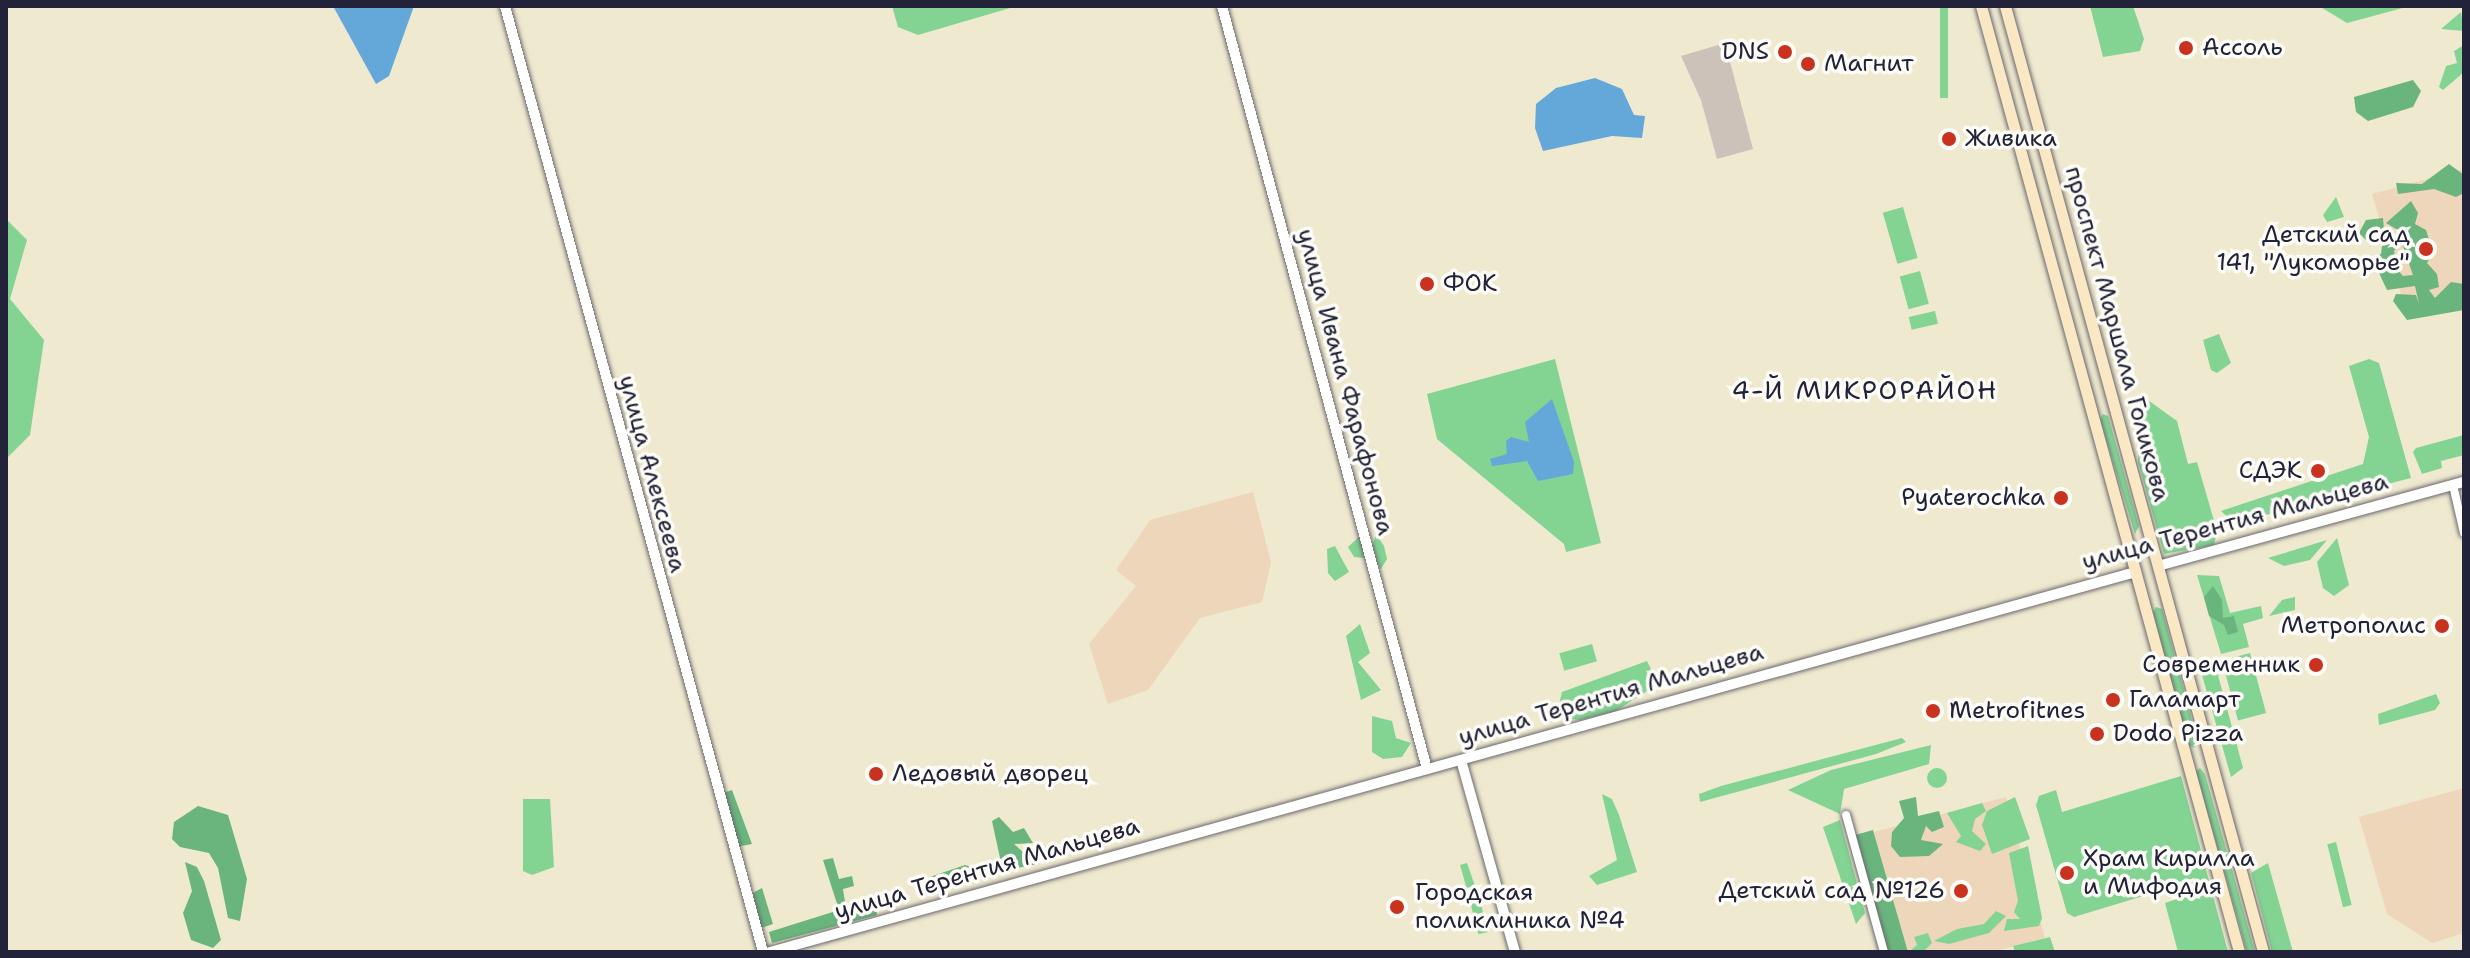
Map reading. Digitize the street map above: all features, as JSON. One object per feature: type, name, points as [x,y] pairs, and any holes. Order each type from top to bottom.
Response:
[{"type":"main road","name":"проспект Маршала Голикова","points":[[1981,6],[2239,952]]},
{"type":"main road","name":"проспект Маршала Голикова","points":[[2005,6],[2263,952]]},
{"type":"main road","points":[[2054,274],[2076,268]]},
{"type":"main road","points":[[2090,406],[2112,400]]},
{"type":"main road","name":"улица Терентия Мальцева","points":[[2136,572],[2158,566]]},
{"type":"main road","points":[[2187,760],[2209,753]]},
{"type":"street","name":"улица Алексеева","points":[[505,6],[763,952]]},
{"type":"street","name":"улица Ивана Фарафонова","points":[[1222,6],[1427,769]]},
{"type":"street","name":"улица Терентия Мальцева","points":[[2158,566],[2458,484]]},
{"type":"street","points":[[2458,484],[2464,533]]},
{"type":"street","name":"улица Терентия Мальцева","points":[[770,952],[2136,572]]},
{"type":"street","points":[[1461,760],[1515,952]]},
{"type":"street","points":[[1846,815],[1884,952]]},
{"type":"shaded area","points":[[1725,43],[1753,149],[1717,159],[1701,100],[1681,56]]},
{"type":"shaded area","name":"Детский сад 141, \"Лукоморье\"","points":[[2464,169],[2464,304],[2408,318],[2372,194]]},
{"type":"shaded area","points":[[1253,492],[1271,562],[1262,602],[1200,618],[1148,690],[1108,704],[1089,644],[1136,586],[1116,570],[1150,520]]},
{"type":"shaded area","points":[[2464,788],[2464,933],[2432,943],[2387,914],[2359,817]]},
{"type":"shaded area","name":"Детский сад №126","points":[[2006,797],[2045,938],[1992,952],[1908,952],[1874,832]]},
{"type":"green space","points":[[892,6],[1017,6],[918,35],[898,27]]},
{"type":"green space","points":[[1940,6],[1948,6],[1948,98],[1940,98]]},
{"type":"green space","points":[[2090,6],[2133,6],[2144,39],[2140,51],[2103,57]]},
{"type":"green space","points":[[2319,6],[2410,6],[2347,23]]},
{"type":"green space","points":[[2461,12],[2464,31],[2441,29]]},
{"type":"green space","points":[[2464,45],[2464,72],[2443,90],[2439,87],[2446,66],[2457,63],[2454,51]]},
{"type":"green space","points":[[2413,80],[2421,91],[2413,107],[2368,121],[2356,112],[2354,97]]},
{"type":"green space","points":[[2449,164],[2464,175],[2464,193],[2456,197],[2434,189],[2398,194],[2396,183],[2422,184]]},
{"type":"green space","points":[[2336,197],[2344,217],[2327,222],[2323,215]]},
{"type":"green space","points":[[2411,201],[2418,213],[2415,224],[2426,230],[2433,252],[2427,263],[2437,274],[2439,287],[2429,290],[2435,298],[2451,282],[2464,284],[2464,310],[2407,320],[2393,301],[2396,294],[2416,295],[2419,304],[2415,286],[2387,290],[2372,258],[2381,254],[2382,246],[2408,236],[2386,223]],"holes":[[[2400,243],[2413,275],[2403,276],[2397,269],[2394,251]]]},
{"type":"green space","points":[[1903,207],[1918,258],[1897,264],[1883,213]]},
{"type":"green space","points":[[2383,218],[2384,230],[2375,232],[2370,244],[2359,233],[2366,220]]},
{"type":"green space","points":[[6,219],[27,240],[10,299],[44,340],[30,435],[6,459]]},
{"type":"green space","points":[[1920,271],[1929,304],[1909,309],[1900,276]]},
{"type":"green space","points":[[1935,311],[1938,324],[1912,330],[1909,317]]},
{"type":"green space","points":[[2219,334],[2231,363],[2217,373],[2211,370],[2203,340]]},
{"type":"green space","points":[[1555,359],[1601,543],[1566,552],[1564,544],[1437,439],[1427,394]]},
{"type":"green space","points":[[2369,359],[2379,363],[2411,478],[2234,523],[2221,511],[2363,464],[2369,437],[2349,366]]},
{"type":"green space","points":[[2145,398],[2177,421],[2188,464],[2197,462],[2217,531],[2214,545],[2164,554],[2138,462],[2139,440],[2132,413],[2136,401]]},
{"type":"green space","points":[[2103,414],[2108,416],[2139,526],[2135,534],[2100,419]]},
{"type":"green space","points":[[2464,435],[2464,455],[2441,461],[2442,468],[2422,474],[2413,452],[2416,448]]},
{"type":"green space","points":[[1363,533],[1372,547],[1376,534],[1384,546],[1387,559],[1381,569],[1373,559],[1354,557],[1348,547]]},
{"type":"green space","points":[[2337,538],[2349,585],[2334,596],[2323,588],[2317,562]]},
{"type":"green space","points":[[2327,540],[2310,560],[2284,566],[2268,558]]},
{"type":"green space","points":[[1335,546],[1349,572],[1335,581],[1328,573],[1327,549]]},
{"type":"green space","points":[[2197,575],[2219,576],[2230,613],[2261,606],[2263,618],[2243,624],[2249,647],[2221,654]]},
{"type":"green space","points":[[2213,586],[2222,600],[2223,618],[2234,616],[2238,632],[2228,635],[2224,625],[2209,616],[2204,597]]},
{"type":"green space","points":[[2295,597],[2295,610],[2269,616],[2282,600]]},
{"type":"green space","points":[[2156,607],[2162,609],[2198,743],[2194,748],[2189,745],[2153,612]]},
{"type":"green space","points":[[1360,624],[1370,653],[1358,662],[1381,690],[1361,700],[1346,636]]},
{"type":"green space","points":[[1592,644],[1597,661],[1564,671],[1559,653]]},
{"type":"green space","points":[[2250,653],[2266,713],[2238,720],[2222,661]]},
{"type":"green space","points":[[1647,661],[1658,684],[1616,711],[1580,720],[1556,717],[1562,692]]},
{"type":"green space","points":[[2215,664],[2243,768],[2231,777],[2200,668]]},
{"type":"green space","points":[[2436,694],[2440,703],[2435,710],[2379,725],[2378,714]]},
{"type":"green space","points":[[1372,716],[1392,721],[1396,738],[1411,743],[1402,757],[1383,759],[1372,752]]},
{"type":"green space","points":[[1902,738],[1906,742],[1876,754],[1700,802],[1699,794],[1721,786]]},
{"type":"green space","points":[[1931,745],[1929,764],[1844,789],[1840,814],[1788,790],[1831,770]]},
{"type":"green space","points":[[1933,768],[1941,768],[1947,778],[1941,788],[1933,788],[1927,782],[1927,774]]},
{"type":"green space","points":[[2200,768],[2205,774],[2255,952],[2247,952],[2196,771]]},
{"type":"green space","points":[[2181,776],[2228,952],[2178,952],[2165,903],[2177,899],[2173,887],[2074,917],[2067,913],[2036,805],[2039,796],[2056,790],[2062,812]]},
{"type":"green space","points":[[732,790],[752,844],[736,847],[723,793]]},
{"type":"green space","points":[[1602,794],[1612,799],[1637,872],[1597,885],[1589,876],[1617,860]]},
{"type":"green space","points":[[1916,797],[1918,816],[1939,811],[1944,827],[1932,832],[1926,826],[1921,840],[1943,844],[1929,856],[1900,857],[1891,846],[1892,832],[1904,818],[1899,801]]},
{"type":"green space","points":[[2015,797],[2030,839],[1992,854],[1982,825],[1987,811]]},
{"type":"green space","points":[[523,799],[550,799],[554,867],[532,875],[523,871]]},
{"type":"green space","points":[[1982,803],[1986,811],[1975,819],[1972,831],[1986,844],[1980,851],[1956,842],[1961,836],[1947,813]]},
{"type":"green space","points":[[198,806],[228,815],[247,879],[240,921],[228,918],[218,868],[209,853],[180,847],[172,839],[174,822]]},
{"type":"green space","points":[[999,817],[1013,832],[1024,828],[1033,843],[1014,844],[1023,852],[1037,848],[1042,863],[1008,870],[1000,858],[992,821]]},
{"type":"green space","points":[[1840,820],[1865,913],[1856,924],[1823,827]]},
{"type":"green space","points":[[1873,830],[1908,952],[1885,952],[1852,836]]},
{"type":"green space","points":[[2336,842],[2352,905],[2343,907],[2327,844]]},
{"type":"green space","points":[[2028,846],[2042,918],[2039,926],[2004,931],[2007,919],[2020,919],[2014,912],[2018,901],[2009,853]]},
{"type":"green space","points":[[833,858],[839,879],[852,876],[854,886],[843,889],[846,908],[875,899],[877,915],[772,943],[769,932],[839,910],[823,860]]},
{"type":"green space","points":[[185,862],[197,867],[204,881],[221,940],[213,948],[191,940],[183,913],[192,891]]},
{"type":"green space","points":[[1467,863],[1477,892],[1468,893],[1460,865]]},
{"type":"green space","points":[[2268,863],[2293,952],[2272,952],[2251,873]]},
{"type":"green space","points":[[965,865],[971,867],[971,879],[931,889],[921,880]]},
{"type":"green space","points":[[762,888],[773,924],[758,929],[751,894]]},
{"type":"green space","points":[[1479,896],[1488,932],[1478,934],[1469,898]]},
{"type":"green space","points":[[1996,911],[2006,916],[1989,933],[1949,944],[1934,941],[1957,929],[1984,924]]},
{"type":"green space","points":[[1928,933],[1932,943],[1923,952],[1909,952],[1917,945],[1914,937]]},
{"type":"green space","points":[[2050,937],[2055,952],[2015,952],[2013,946]]},
{"type":"water","points":[[333,6],[414,6],[389,76],[376,84]]},
{"type":"water","points":[[1595,78],[1622,89],[1634,115],[1645,116],[1642,138],[1612,136],[1543,151],[1535,128],[1536,104],[1556,88]]},
{"type":"water","points":[[1552,399],[1574,462],[1573,474],[1538,481],[1527,461],[1492,466],[1490,459],[1507,454],[1506,441],[1511,437],[1529,442],[1525,422]]},
{"type":"place","name":"Ассоль","points":[[2186,48]]},
{"type":"place","name":"DNS","points":[[1785,52]]},
{"type":"place","name":"Магнит","points":[[1808,64]]},
{"type":"place","name":"Живика","points":[[1949,139]]},
{"type":"place","name":"Детский сад 141, \"Лукоморье\"","points":[[2426,249]]},
{"type":"place","name":"ФОК","points":[[1427,284]]},
{"type":"place","name":"СДЭК","points":[[2318,471]]},
{"type":"place","name":"Pyaterochka","points":[[2061,498]]},
{"type":"place","name":"Метрополис","points":[[2442,626]]},
{"type":"place","name":"Современник","points":[[2316,665]]},
{"type":"place","name":"Галамарт","points":[[2113,700]]},
{"type":"place","name":"Metrofitnes","points":[[1933,711]]},
{"type":"place","name":"Dodo Pizza","points":[[2097,734]]},
{"type":"place","name":"Ледовый дворец","points":[[876,774]]},
{"type":"place","name":"Храм Кирилла и Мифодия","points":[[2067,873]]},
{"type":"place","name":"Детский сад №126","points":[[1961,891]]},
{"type":"place","name":"Городская поликлиника №4","points":[[1397,907]]},
{"type":"district","name":"4-Й МИКРОРАЙОН","points":[[1865,390]]}]
